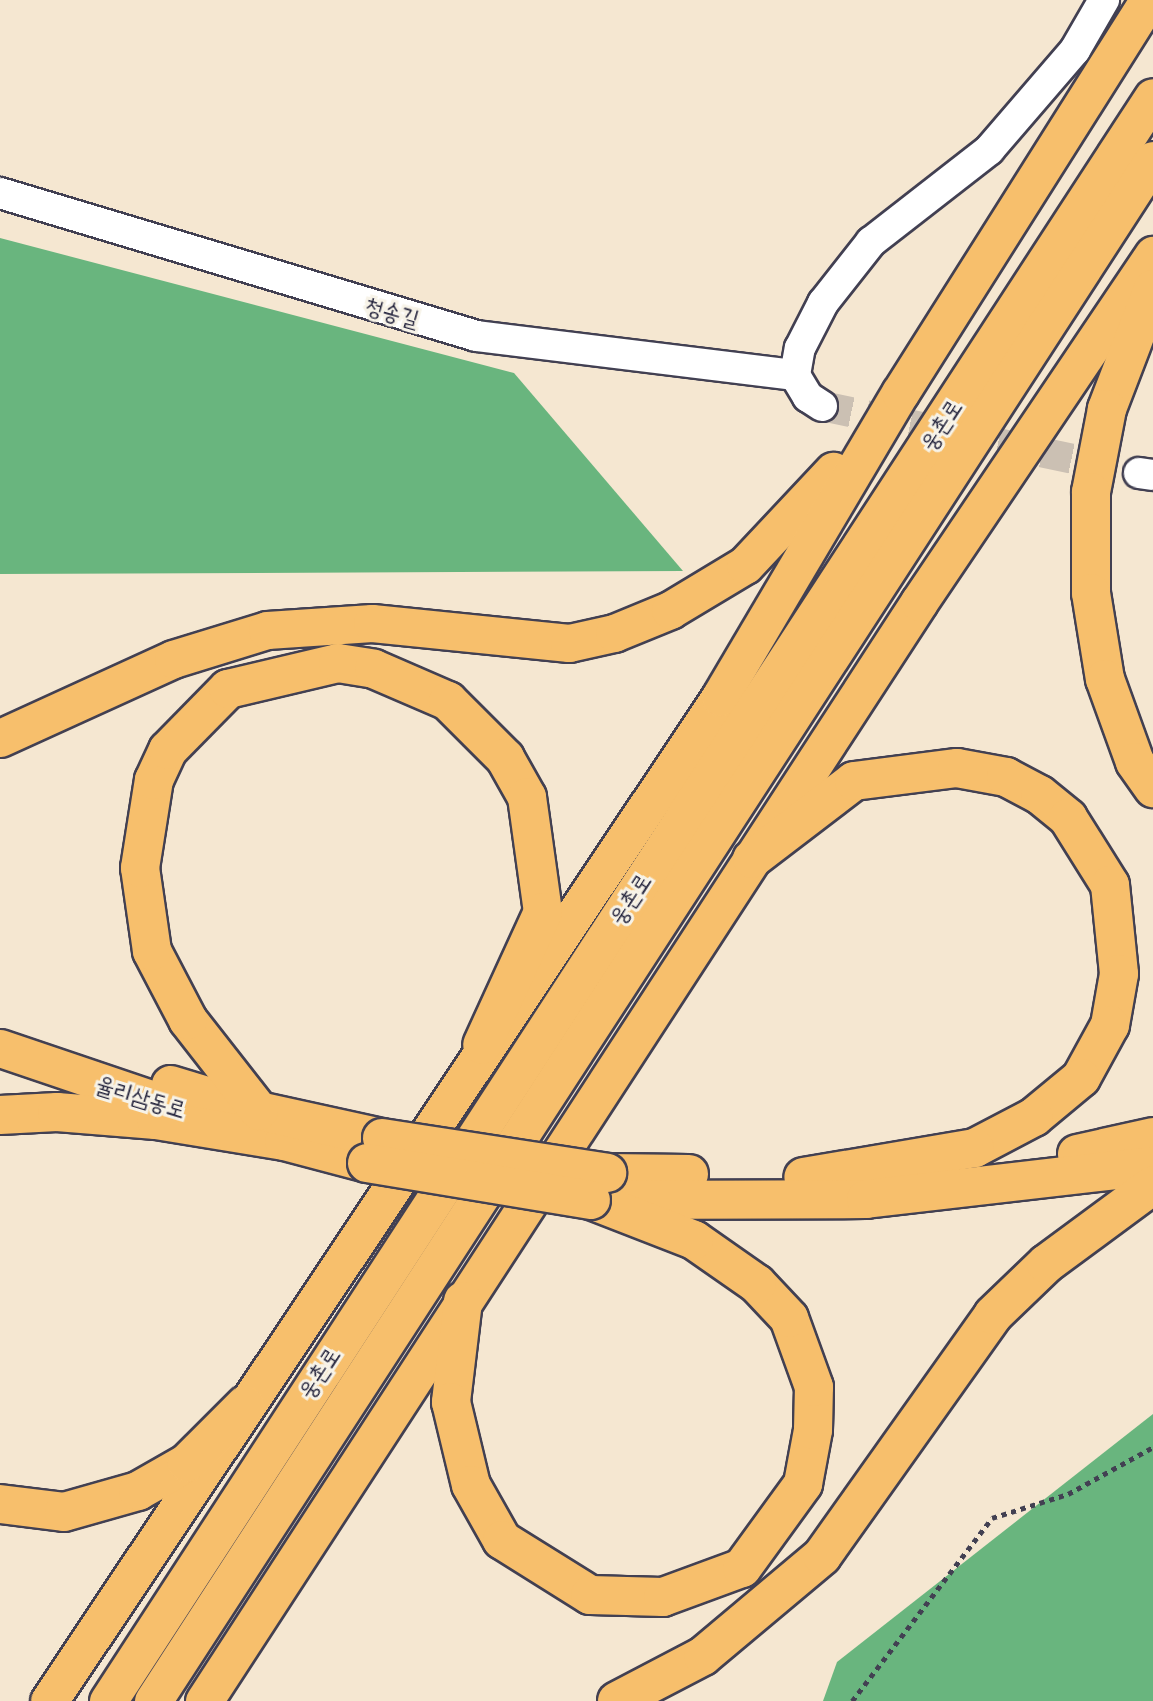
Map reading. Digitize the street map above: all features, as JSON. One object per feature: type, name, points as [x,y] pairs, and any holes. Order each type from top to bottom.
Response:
[{"type":"highway","points":[[1153,289],[1107,410],[1091,492],[1091,593],[1105,679],[1135,762],[1153,788]]},
{"type":"highway","points":[[374,1150],[259,1111],[208,1047],[163,974],[142,906],[140,868],[154,780],[169,750],[228,689],[262,677],[338,663],[413,681],[448,701],[505,758],[527,797],[543,912],[482,1045]]},
{"type":"highway","points":[[752,859],[854,781],[957,768],[1006,777],[1040,795],[1068,818],[1110,886],[1119,974],[1110,1025],[1081,1078],[1034,1117],[975,1148],[803,1177]]},
{"type":"highway","points":[[0,1115],[93,1114],[284,1141],[374,1150],[599,1186],[866,1199],[1153,1166]]},
{"type":"highway","points":[[599,1186],[803,1177],[898,1180],[1108,1149],[1153,1137]]},
{"type":"highway","points":[[617,1701],[703,1656],[822,1556],[993,1315],[1046,1264],[1153,1185]]},
{"type":"highway","points":[[463,1301],[451,1402],[471,1485],[502,1540],[590,1595],[663,1597],[742,1568],[803,1484],[811,1443],[814,1387],[789,1318],[757,1284],[694,1240],[599,1186]]},
{"type":"highway","points":[[0,1504],[64,1512],[138,1491],[187,1463],[244,1405]]},
{"type":"main road","points":[[49,1701],[482,1045],[720,696],[900,393],[1148,0]]},
{"type":"main road","name":"웅촌로","points":[[108,1701],[1153,97]]},
{"type":"main road","name":"웅촌로","points":[[153,1701],[1153,160]]},
{"type":"main road","points":[[204,1701],[752,859],[1153,255]]},
{"type":"main road","points":[[0,738],[173,659],[267,629],[372,623],[569,643],[614,633],[670,610],[745,565],[900,393]]},
{"type":"main road","name":"율리삼동로","points":[[0,1024],[67,1053],[259,1111]]},
{"type":"main road","name":"율리삼동로","points":[[0,1048],[284,1141]]},
{"type":"street","name":"청송길","points":[[0,193],[476,336],[808,393],[800,348],[823,303],[871,242],[989,150],[1075,50],[1104,0]]},
{"type":"path","points":[[852,1701],[992,1518],[1068,1494],[1153,1447]]},
{"type":"green space","points":[[0,238],[514,373],[683,571],[0,574]]},
{"type":"green space","points":[[1153,1414],[1153,1701],[823,1701],[837,1662]]},
{"type":"tunnel","points":[[822,406],[1139,473]]}]
